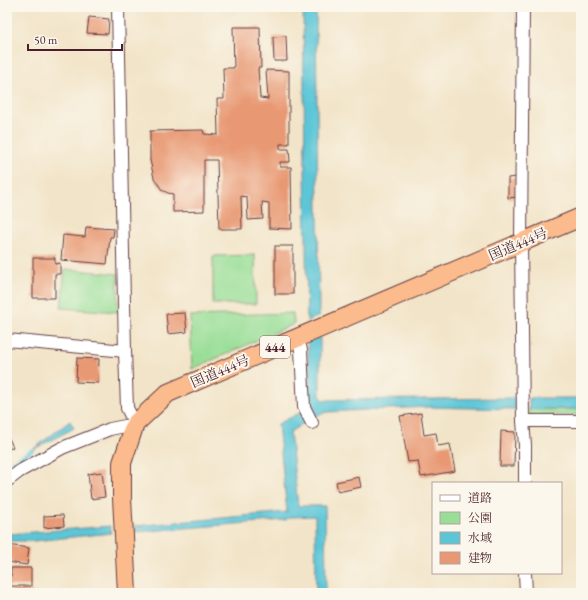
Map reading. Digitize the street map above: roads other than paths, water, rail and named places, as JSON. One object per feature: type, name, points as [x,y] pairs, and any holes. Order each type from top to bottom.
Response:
[{"type":"highway","name":"国道444号","points":[[127,593],[122,498],[122,463],[135,424],[168,393],[581,217]]},
{"type":"street","points":[[7,481],[20,471],[62,448],[110,429],[135,424],[127,408],[118,7]]},
{"type":"street","points":[[523,7],[521,242],[525,482]]},
{"type":"street","points":[[298,338],[301,350],[304,407],[312,423]]},
{"type":"street","points":[[7,340],[125,351]]},
{"type":"street","points":[[523,421],[581,421]]},
{"type":"street","points":[[525,574],[526,593]]},
{"type":"water","points":[[303,7],[316,7],[319,316],[307,321]]},
{"type":"water","points":[[320,337],[320,396],[324,400],[516,398],[516,409],[427,407],[327,412],[314,416],[290,432],[298,506],[325,506],[326,593],[316,593],[315,516],[291,517],[285,520],[135,532],[135,526],[287,512],[278,424],[309,408],[308,342]]},
{"type":"water","points":[[529,398],[581,398],[581,409],[529,409]]},
{"type":"water","points":[[70,421],[74,428],[32,450]]},
{"type":"water","points":[[110,526],[111,533],[34,541],[8,541],[7,531],[9,534]]},
{"type":"waterway","points":[[7,467],[32,450]]}]
